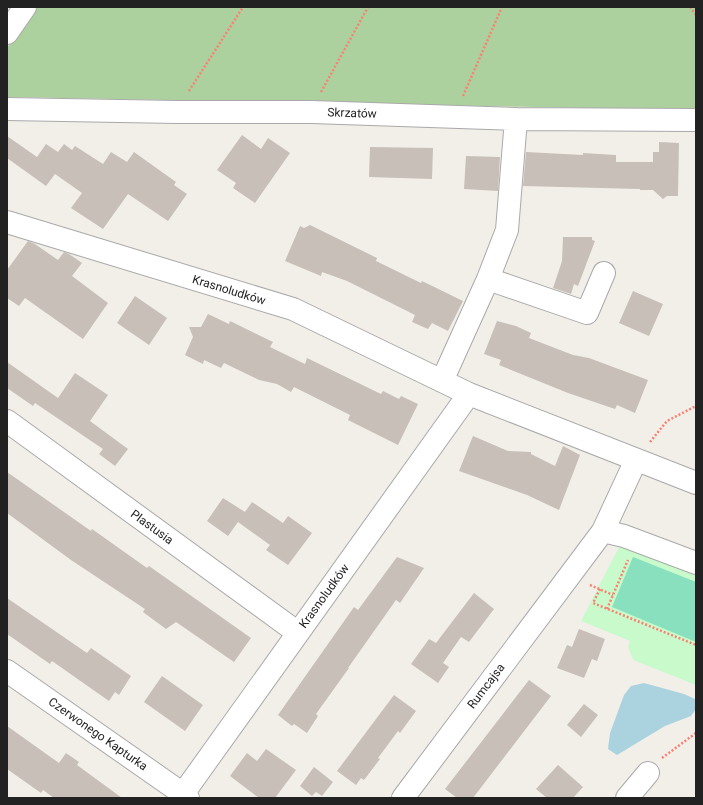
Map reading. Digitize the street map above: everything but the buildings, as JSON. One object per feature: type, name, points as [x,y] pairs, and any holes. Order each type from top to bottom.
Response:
[{"type":"street","points":[[7,33],[25,7]]},
{"type":"street","name":"Skrzatów","points":[[7,109],[177,112],[312,112],[516,119],[696,120]]},
{"type":"street","points":[[442,381],[488,279],[507,230],[516,119]]},
{"type":"street","name":"Krasnoludków","points":[[7,222],[293,309],[469,394],[696,483]]},
{"type":"street","points":[[488,279],[586,313],[604,272]]},
{"type":"street","name":"Krasnoludków","points":[[184,797],[298,633],[469,394]]},
{"type":"street","name":"Plastusia","points":[[7,421],[298,633]]},
{"type":"street","name":"Rumcajsa","points":[[402,798],[603,530],[636,460]]},
{"type":"street","points":[[603,530],[624,536],[696,563]]},
{"type":"street","name":"Czerwonego Kapturka","points":[[7,671],[184,797]]},
{"type":"street","points":[[627,798],[648,773]]},
{"type":"path","points":[[177,112],[185,97],[243,7]]},
{"type":"path","points":[[312,112],[325,84],[368,7]]},
{"type":"path","points":[[462,98],[502,7]]},
{"type":"path","points":[[690,7],[696,15]]},
{"type":"path","points":[[636,460],[667,421],[696,406]]},
{"type":"path","points":[[607,609],[629,557]]},
{"type":"path","points":[[600,589],[593,603],[696,645]]},
{"type":"path","points":[[648,773],[660,759],[696,733]]},
{"type":"green space","points":[[34,7],[696,7],[696,110],[7,97],[7,48]]},
{"type":"green space","points":[[620,545],[696,575],[696,685],[633,660],[628,647],[630,641],[581,621]]},
{"type":"green space","points":[[633,557],[696,582],[696,642],[612,607]]},
{"type":"water","points":[[644,683],[684,694],[695,699],[696,709],[691,716],[665,726],[617,755],[608,749],[610,733],[624,695],[631,686]]}]
